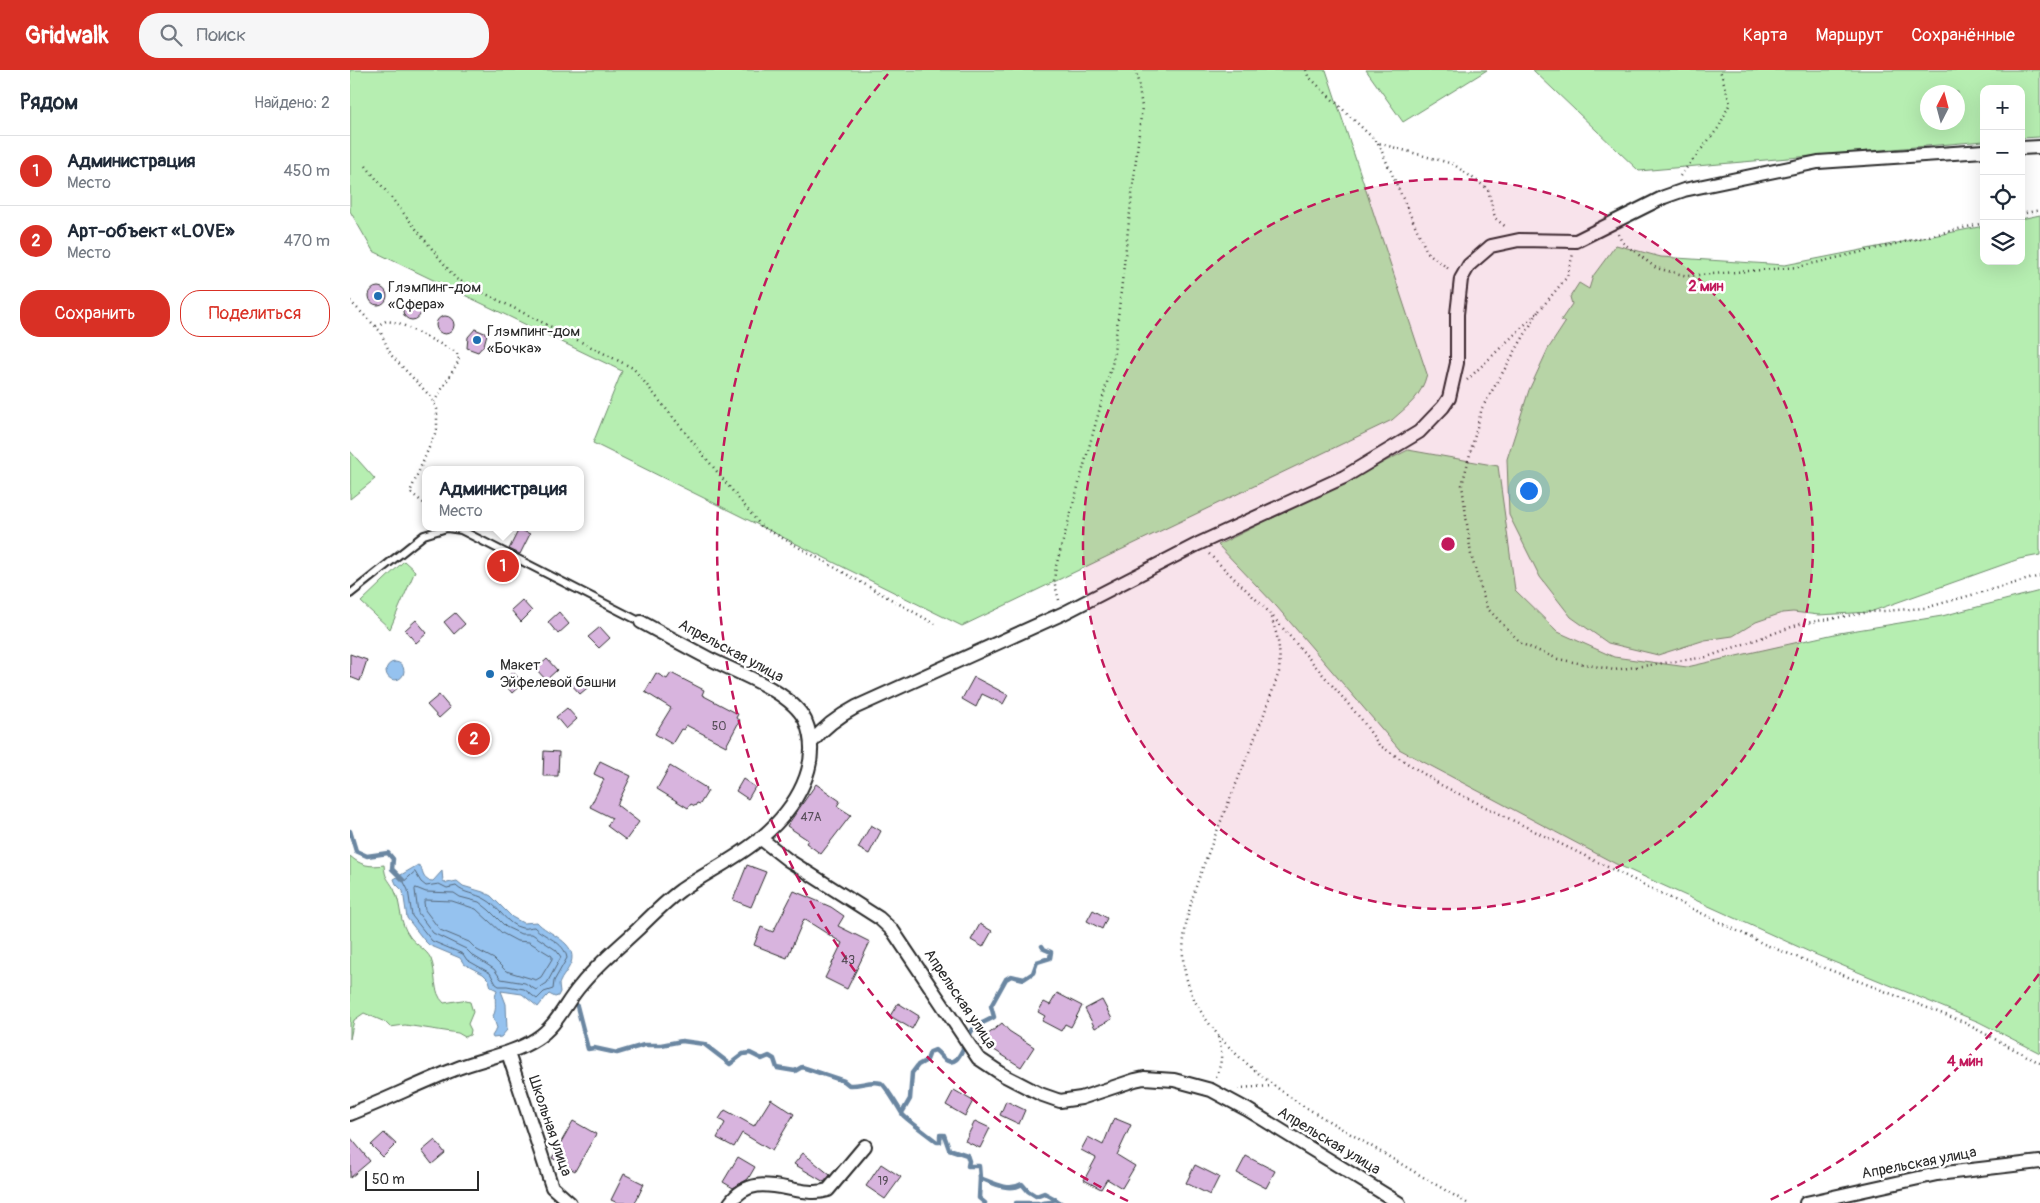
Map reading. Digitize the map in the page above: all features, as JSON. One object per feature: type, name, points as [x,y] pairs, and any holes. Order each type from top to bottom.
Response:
[{"type":"street","points":[[2025,148],[2040,147]]},
{"type":"street","points":[[350,1114],[458,1068],[508,1053],[536,1040],[559,1019],[580,985],[640,926],[680,891],[760,838],[778,821],[799,792],[810,768],[812,742],[834,720],[856,707],[1064,613],[1198,544],[1344,477],[1419,432],[1443,408],[1449,398],[1457,363],[1461,279],[1469,265],[1491,246],[1519,240],[1576,241],[1664,197],[1684,190],[1818,162],[1980,151]]},
{"type":"street","name":"Апрельская улица","points":[[641,622],[777,693],[804,718],[812,742]]},
{"type":"street","name":"Апрельская улица","points":[[760,838],[788,860],[879,918],[893,931],[978,1058],[1005,1076],[1040,1094],[1060,1101],[1081,1098],[1144,1078],[1174,1080],[1211,1090],[1248,1110],[1399,1203]]},
{"type":"street","name":"Школьная улица","points":[[508,1053],[552,1187],[570,1203]]},
{"type":"street","points":[[730,1203],[735,1196],[749,1188],[767,1184],[812,1192],[828,1190],[865,1146]]},
{"type":"street","name":"Апрельская улица","points":[[1806,1203],[1936,1174],[2040,1162]]},
{"type":"lane","points":[[350,594],[418,539],[436,531]]},
{"type":"lane","points":[[459,531],[641,622]]},
{"type":"path","points":[[1064,613],[1054,581],[1056,566],[1113,361],[1142,107],[1136,70]]},
{"type":"path","points":[[1306,70],[1308,76],[1378,143],[1427,252],[1461,279]]},
{"type":"path","points":[[1664,197],[1719,127],[1730,104],[1720,70]]},
{"type":"path","points":[[1378,143],[1453,164],[1488,189],[1495,218],[1519,240]]},
{"type":"path","points":[[366,166],[456,279],[634,368],[761,526],[935,624]]},
{"type":"path","points":[[2025,213],[2040,210]]},
{"type":"path","points":[[1612,222],[1622,242],[1656,268],[1687,276],[1798,267],[1980,224]]},
{"type":"path","points":[[1449,398],[1538,312],[1567,277],[1576,241]]},
{"type":"path","points":[[350,301],[376,326],[382,335],[386,348],[434,402],[438,416],[437,429],[410,492],[422,502]]},
{"type":"path","points":[[1538,312],[1482,408],[1462,485],[1471,555],[1487,608],[1522,644],[1558,659],[1614,670],[1707,657],[1800,624],[1870,612],[1925,608],[2040,576]]},
{"type":"path","points":[[376,326],[386,321],[400,323],[456,352],[459,357],[457,364],[434,402]]},
{"type":"path","points":[[1198,544],[1268,611],[1362,720],[1380,745],[1442,785],[1766,945],[1961,1021],[2040,1063]]},
{"type":"path","points":[[1268,611],[1278,634],[1280,647],[1278,672],[1199,876],[1185,932],[1183,952],[1189,984],[1197,1004],[1218,1036],[1241,1060],[1274,1086],[1300,1104],[1467,1203]]},
{"type":"path","points":[[1218,1036],[1222,1060],[1211,1090],[1274,1086]]},
{"type":"green space","points":[[350,70],[1326,70],[1427,374],[1418,395],[1392,420],[962,626],[593,443],[622,371],[373,251],[350,211]]},
{"type":"green space","points":[[1366,70],[1487,70],[1403,122]]},
{"type":"green space","points":[[1533,70],[2040,70],[2040,137],[2025,138],[2025,85],[1980,85],[1980,141],[1639,171]]},
{"type":"green space","points":[[2040,215],[2040,555],[2019,559],[1870,612],[1819,615],[1793,612],[1782,613],[1756,622],[1733,636],[1705,640],[1658,655],[1608,643],[1571,617],[1540,577],[1509,515],[1507,459],[1529,390],[1548,349],[1565,323],[1561,320],[1572,304],[1570,297],[1579,283],[1589,289],[1593,276],[1616,245],[1661,257],[1785,265],[1980,227],[1980,265],[2025,265],[2025,218]]},
{"type":"green space","points":[[1408,450],[1498,466],[1515,590],[1558,632],[1614,657],[1687,667],[1839,633],[1942,616],[2040,591],[2040,1053],[1979,1022],[1812,953],[1616,864],[1399,749],[1277,607],[1218,545]]},
{"type":"green space","points":[[350,451],[375,479],[350,499]]},
{"type":"green space","points":[[404,561],[415,571],[390,629],[361,602]]},
{"type":"green space","points":[[350,856],[366,865],[384,865],[386,876],[396,895],[406,931],[412,940],[431,959],[440,999],[444,1003],[462,1000],[470,1002],[473,1012],[468,1024],[471,1030],[470,1035],[465,1037],[458,1033],[405,1025],[390,1027],[385,1022],[364,1013],[354,1020],[350,1039]]},
{"type":"water","points":[[391,662],[399,662],[404,667],[402,678],[391,680],[386,675],[386,667]]},
{"type":"water","points":[[418,865],[421,867],[426,879],[433,881],[442,871],[443,881],[447,883],[457,881],[463,886],[491,896],[512,917],[523,923],[537,922],[566,944],[572,956],[571,963],[559,984],[560,992],[558,996],[555,997],[549,994],[538,1007],[522,994],[501,991],[506,1004],[507,1030],[501,1037],[493,1038],[492,1036],[497,1028],[493,1016],[497,990],[491,987],[489,980],[483,974],[464,964],[460,958],[429,945],[407,918],[403,891],[394,879]]},
{"type":"building","name":"Глэмпинг-дом «Сфера»","points":[[378,287],[384,290],[387,296],[384,302],[378,305],[372,302],[369,296],[372,290]]},
{"type":"building","name":"Глэмпинг-дом «Сфера»","points":[[412,302],[418,305],[421,311],[418,317],[412,320],[406,317],[403,311],[406,305]]},
{"type":"building","name":"Глэмпинг-дом «Сфера»","points":[[445,316],[451,319],[454,325],[451,331],[445,334],[439,331],[436,325],[439,319]]},
{"type":"building","name":"Глэмпинг-дом «Бочка»","points":[[475,329],[487,334],[484,345],[478,352],[467,348],[468,337]]},
{"type":"building","points":[[518,531],[530,534],[520,554],[509,549]]},
{"type":"building","points":[[498,555],[515,563],[509,576],[491,566]]},
{"type":"building","points":[[522,600],[532,611],[521,622],[511,610]]},
{"type":"building","points":[[559,612],[569,624],[558,634],[548,622]]},
{"type":"building","points":[[455,613],[465,624],[454,634],[444,622]]},
{"type":"building","points":[[416,620],[427,633],[416,643],[405,630]]},
{"type":"building","points":[[600,627],[610,638],[599,648],[588,637]]},
{"type":"building","points":[[350,654],[367,660],[360,681],[350,677]]},
{"type":"building","points":[[547,659],[557,670],[546,680],[536,669]]},
{"type":"building","points":[[513,672],[523,683],[512,693],[502,681]]},
{"type":"building","points":[[581,673],[592,684],[580,694],[570,683]]},
{"type":"building","points":[[656,673],[667,679],[671,673],[704,690],[702,695],[738,714],[736,718],[740,720],[726,746],[686,725],[683,730],[681,729],[672,744],[655,734],[671,708],[645,692]]},
{"type":"building","points":[[974,677],[1008,695],[1003,704],[982,694],[976,707],[962,699]]},
{"type":"building","points":[[439,695],[450,708],[439,718],[427,705]]},
{"type":"building","points":[[567,708],[577,719],[566,729],[556,717]]},
{"type":"building","points":[[544,751],[559,752],[558,776],[543,776]]},
{"type":"building","points":[[600,761],[631,776],[617,805],[639,822],[626,840],[607,826],[612,818],[590,807],[604,779],[594,774]]},
{"type":"building","points":[[670,766],[706,788],[705,790],[708,791],[700,804],[697,803],[695,806],[691,804],[688,808],[657,789]]},
{"type":"building","points":[[743,779],[755,787],[748,799],[736,791]]},
{"type":"building","points":[[816,784],[840,801],[837,806],[851,815],[821,854],[806,843],[808,840],[787,826]]},
{"type":"building","points":[[871,825],[881,831],[869,854],[858,848]]},
{"type":"building","points":[[747,865],[766,872],[751,907],[733,900]]},
{"type":"building","points":[[794,891],[831,907],[844,916],[838,926],[870,942],[847,989],[825,978],[842,943],[804,919],[787,958],[754,945],[761,927],[773,932]]},
{"type":"building","points":[[1093,910],[1107,918],[1102,929],[1087,921]]},
{"type":"building","points":[[980,924],[992,931],[983,947],[971,940]]},
{"type":"building","points":[[1057,993],[1082,1006],[1071,1027],[1065,1024],[1061,1031],[1042,1021],[1045,1016],[1038,1012],[1044,1002],[1050,1005]]},
{"type":"building","points":[[1102,1000],[1112,1019],[1095,1028],[1085,1009]]},
{"type":"building","points":[[898,1003],[919,1016],[912,1029],[890,1016]]},
{"type":"building","points":[[1002,1023],[1009,1031],[1034,1047],[1021,1067],[980,1041]]},
{"type":"building","points":[[954,1090],[973,1101],[965,1116],[946,1105]]},
{"type":"building","points":[[771,1099],[794,1114],[772,1151],[742,1133],[734,1147],[717,1138],[725,1123],[719,1119],[725,1110],[754,1126]]},
{"type":"building","points":[[1006,1101],[1025,1110],[1019,1124],[1000,1115]]},
{"type":"building","points":[[1114,1118],[1131,1125],[1117,1155],[1135,1166],[1122,1188],[1107,1179],[1101,1189],[1084,1180],[1096,1158],[1081,1150],[1088,1137],[1103,1145]]},
{"type":"building","points":[[573,1121],[596,1134],[575,1171],[552,1158]]},
{"type":"building","points":[[975,1121],[990,1128],[980,1148],[965,1141]]},
{"type":"building","points":[[384,1133],[396,1144],[383,1157],[371,1145]]},
{"type":"building","points":[[350,1137],[370,1161],[350,1178]]},
{"type":"building","points":[[435,1140],[445,1153],[432,1164],[422,1151]]},
{"type":"building","points":[[803,1153],[830,1175],[824,1182],[794,1164]]},
{"type":"building","points":[[1246,1156],[1275,1171],[1266,1188],[1237,1173]]},
{"type":"building","points":[[738,1157],[755,1167],[748,1179],[733,1188],[723,1182]]},
{"type":"building","points":[[881,1164],[901,1177],[885,1199],[866,1186]]},
{"type":"building","points":[[1195,1165],[1219,1177],[1210,1195],[1186,1183]]},
{"type":"building","points":[[624,1174],[644,1184],[635,1203],[618,1203],[611,1200]]},
{"type":"waterway","points":[[350,831],[356,851],[367,856],[388,853],[393,859],[392,869],[403,880]]},
{"type":"waterway","points":[[969,1039],[974,1028],[994,1017],[991,1006],[1006,979],[1011,976],[1024,979],[1033,973],[1037,962],[1050,958],[1051,952],[1042,946]]},
{"type":"waterway","points":[[577,1006],[588,1049],[594,1048],[617,1053],[644,1045],[661,1045],[682,1041],[704,1044],[730,1064],[743,1054],[750,1053],[762,1059],[769,1056],[774,1059],[777,1068],[795,1071],[802,1067],[844,1081],[849,1085],[881,1083],[905,1117],[937,1142],[940,1142],[940,1135],[944,1135],[949,1149],[967,1155],[968,1166],[979,1166],[980,1178],[1006,1187],[1022,1184],[1036,1196],[1044,1193],[1055,1199]]},
{"type":"waterway","points":[[903,1111],[910,1099],[912,1073],[918,1065],[927,1060],[930,1052],[935,1050],[944,1059],[952,1062],[958,1058],[965,1045]]},
{"type":"waterway","points":[[980,1178],[979,1198],[985,1203]]},
{"type":"waterway","points":[[1042,1203],[1051,1202],[1055,1199],[1061,1203]]},
{"type":"waterway","points":[[1016,1203],[1038,1203]]},
{"type":"place","name":"Глэмпинг-дом «Сфера»","points":[[378,296]]},
{"type":"place","name":"Глэмпинг-дом «Бочка»","points":[[477,340]]},
{"type":"place","name":"Администрация","points":[[503,566]]},
{"type":"place","name":"Макет Эйфелевой башни","points":[[490,674]]},
{"type":"place","name":"Арт-объект «LOVE»","points":[[474,739]]}]
